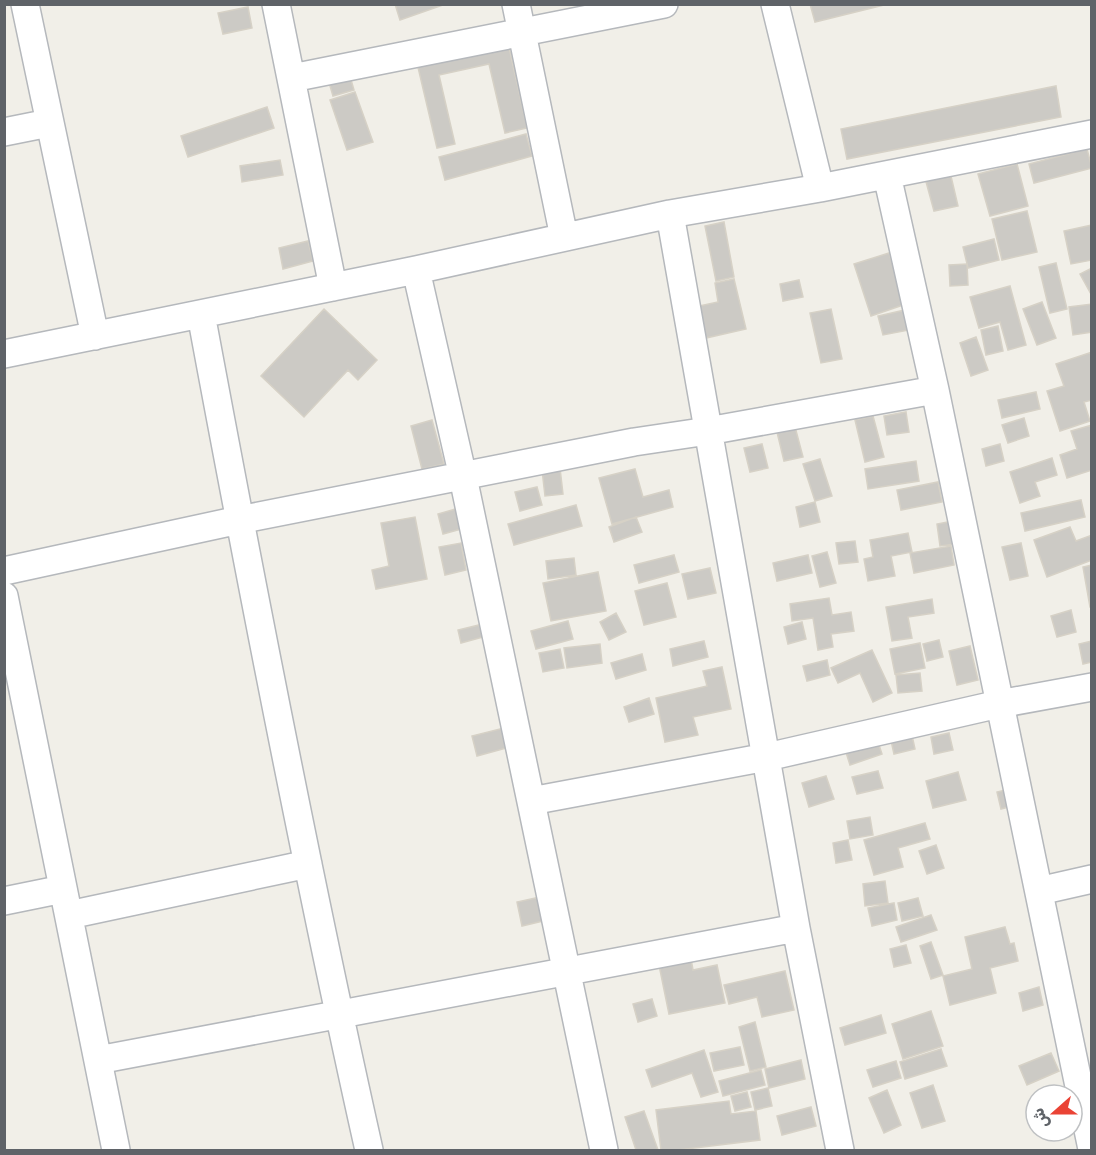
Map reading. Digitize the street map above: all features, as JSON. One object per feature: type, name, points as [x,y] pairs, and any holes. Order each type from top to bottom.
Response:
[{"type":"street","points":[[25,4],[95,336]]},
{"type":"street","points":[[276,4],[333,287]]},
{"type":"street","points":[[516,4],[564,237]]},
{"type":"street","points":[[292,78],[664,4]]},
{"type":"street","points":[[775,4],[820,188]]},
{"type":"street","points":[[4,132],[49,123]]},
{"type":"street","points":[[4,354],[416,270],[670,214],[820,188],[1092,134]]},
{"type":"street","points":[[887,175],[1092,1149]]},
{"type":"street","points":[[670,214],[796,928],[840,1150]]},
{"type":"street","points":[[416,270],[463,477],[603,1150]]},
{"type":"street","points":[[201,314],[239,520],[338,1014],[369,1150]]},
{"type":"street","points":[[4,571],[239,520],[634,442],[934,390]]},
{"type":"street","points":[[4,596],[116,1150]]},
{"type":"street","points":[[531,801],[767,757],[999,704],[1092,687]]},
{"type":"street","points":[[4,902],[66,902],[308,864]]},
{"type":"street","points":[[1039,891],[1092,879]]},
{"type":"street","points":[[98,1060],[796,928]]},
{"type":"building","points":[[395,4],[442,4],[443,5],[400,20]]},
{"type":"building","points":[[810,4],[888,4],[815,22]]},
{"type":"building","points":[[248,7],[252,28],[223,34],[218,13]]},
{"type":"building","points":[[508,43],[527,128],[505,133],[489,64],[439,75],[455,144],[437,148],[417,63]]},
{"type":"building","points":[[349,73],[354,90],[333,96],[328,79]]},
{"type":"building","points":[[1056,86],[1061,117],[847,159],[841,129]]},
{"type":"building","points":[[355,92],[373,142],[347,150],[330,100]]},
{"type":"building","points":[[267,107],[274,128],[188,157],[181,136]]},
{"type":"building","points":[[526,134],[532,156],[445,180],[439,157]]},
{"type":"building","points":[[1087,149],[1092,168],[1034,183],[1029,164]]},
{"type":"building","points":[[280,160],[283,175],[242,182],[240,166]]},
{"type":"building","points":[[1017,164],[1028,206],[990,216],[978,174]]},
{"type":"building","points":[[950,172],[958,206],[934,211],[925,178]]},
{"type":"building","points":[[1027,211],[1037,252],[1002,260],[992,219]]},
{"type":"building","points":[[724,222],[734,277],[716,281],[705,226]]},
{"type":"building","points":[[1092,225],[1092,260],[1071,264],[1064,231]]},
{"type":"building","points":[[994,239],[999,260],[968,268],[963,247]]},
{"type":"building","points":[[308,241],[313,261],[283,269],[279,248]]},
{"type":"building","points":[[889,253],[906,304],[871,316],[854,264]]},
{"type":"building","points":[[1056,263],[1067,309],[1050,313],[1039,267]]},
{"type":"building","points":[[967,264],[968,285],[950,286],[949,265]]},
{"type":"building","points":[[1092,268],[1092,296],[1080,274]]},
{"type":"building","points":[[734,279],[746,329],[706,338],[699,306],[718,302],[715,283]]},
{"type":"building","points":[[799,280],[803,297],[783,301],[780,284]]},
{"type":"building","points":[[1010,286],[1026,345],[1008,350],[1000,322],[979,328],[970,297]]},
{"type":"building","points":[[1042,302],[1056,338],[1037,345],[1023,309]]},
{"type":"building","points":[[1092,304],[1092,332],[1073,335],[1069,307]]},
{"type":"building","points":[[324,309],[377,360],[358,380],[348,370],[304,417],[261,376]]},
{"type":"building","points":[[831,309],[842,359],[821,363],[810,313]]},
{"type":"building","points":[[905,310],[909,330],[883,335],[878,316]]},
{"type":"building","points":[[998,326],[1003,351],[986,355],[981,330]]},
{"type":"building","points":[[976,337],[988,370],[971,376],[960,343]]},
{"type":"building","points":[[1092,352],[1092,400],[1084,402],[1090,421],[1060,431],[1047,391],[1064,386],[1056,364]]},
{"type":"building","points":[[1036,392],[1040,409],[1002,418],[998,400]]},
{"type":"building","points":[[906,412],[909,432],[887,435],[884,416]]},
{"type":"building","points":[[873,416],[884,457],[865,462],[855,420]]},
{"type":"building","points":[[1024,418],[1029,436],[1008,443],[1002,425]]},
{"type":"building","points":[[432,420],[444,464],[422,469],[411,426]]},
{"type":"building","points":[[794,423],[803,457],[784,461],[776,428]]},
{"type":"building","points":[[1092,425],[1092,470],[1067,478],[1060,455],[1077,449],[1071,431]]},
{"type":"building","points":[[762,444],[768,468],[750,472],[744,448]]},
{"type":"building","points":[[1000,444],[1004,461],[986,466],[982,449]]},
{"type":"building","points":[[1052,458],[1057,475],[1035,482],[1040,496],[1020,503],[1010,472]]},
{"type":"building","points":[[820,459],[832,496],[815,501],[803,464]]},
{"type":"building","points":[[916,461],[919,481],[868,489],[865,469]]},
{"type":"building","points":[[560,468],[563,494],[545,496],[542,470]]},
{"type":"building","points":[[635,469],[643,497],[669,490],[673,507],[612,524],[599,478]]},
{"type":"building","points":[[938,482],[942,502],[901,510],[897,490]]},
{"type":"building","points":[[537,487],[542,505],[520,511],[515,492]]},
{"type":"building","points":[[1081,500],[1085,517],[1025,531],[1021,513]]},
{"type":"building","points":[[815,502],[820,522],[800,527],[796,507]]},
{"type":"building","points":[[576,505],[582,526],[514,545],[508,524]]},
{"type":"building","points":[[459,508],[465,528],[443,534],[438,514]]},
{"type":"building","points":[[415,517],[427,579],[376,589],[372,570],[389,566],[381,523]]},
{"type":"building","points":[[636,517],[642,532],[614,542],[609,527]]},
{"type":"building","points":[[953,521],[956,544],[940,546],[937,524]]},
{"type":"building","points":[[1070,527],[1076,541],[1092,535],[1092,560],[1047,577],[1034,540]]},
{"type":"building","points":[[908,533],[912,552],[891,556],[895,576],[868,581],[864,559],[873,557],[870,540]]},
{"type":"building","points":[[855,541],[858,562],[839,564],[836,543]]},
{"type":"building","points":[[461,543],[466,570],[445,575],[439,547]]},
{"type":"building","points":[[1021,543],[1028,576],[1010,580],[1002,547]]},
{"type":"building","points":[[951,546],[954,565],[914,573],[910,553]]},
{"type":"building","points":[[827,552],[836,583],[820,587],[812,556]]},
{"type":"building","points":[[674,555],[679,572],[639,583],[634,565]]},
{"type":"building","points":[[808,555],[812,573],[777,581],[773,563]]},
{"type":"building","points":[[574,558],[576,575],[548,579],[546,561]]},
{"type":"building","points":[[1092,565],[1092,607],[1090,607],[1083,567]]},
{"type":"building","points":[[710,568],[716,593],[688,599],[682,574]]},
{"type":"building","points":[[598,572],[606,611],[551,621],[543,583]]},
{"type":"building","points":[[667,583],[676,617],[644,625],[635,591]]},
{"type":"building","points":[[829,598],[832,615],[851,612],[854,631],[831,634],[833,647],[818,650],[813,618],[792,621],[790,604]]},
{"type":"building","points":[[932,599],[934,613],[908,617],[912,638],[892,641],[886,607]]},
{"type":"building","points":[[1071,610],[1076,632],[1057,637],[1051,616]]},
{"type":"building","points":[[616,613],[626,632],[609,640],[600,622]]},
{"type":"building","points":[[568,621],[573,639],[536,649],[531,631]]},
{"type":"building","points":[[802,622],[806,639],[788,644],[784,627]]},
{"type":"building","points":[[479,625],[483,637],[461,643],[458,630]]},
{"type":"building","points":[[939,640],[943,657],[927,661],[923,644]]},
{"type":"building","points":[[704,641],[708,657],[673,666],[670,649]]},
{"type":"building","points":[[1092,641],[1092,662],[1083,664],[1079,644]]},
{"type":"building","points":[[920,643],[925,668],[895,674],[890,649]]},
{"type":"building","points":[[600,644],[602,663],[567,668],[564,648]]},
{"type":"building","points":[[970,646],[978,680],[957,685],[949,651]]},
{"type":"building","points":[[560,649],[564,668],[543,672],[539,653]]},
{"type":"building","points":[[872,650],[892,693],[873,702],[860,673],[838,683],[831,668]]},
{"type":"building","points":[[642,654],[646,670],[616,679],[611,663]]},
{"type":"building","points":[[827,660],[830,675],[807,681],[803,666]]},
{"type":"building","points":[[722,667],[731,709],[693,717],[698,735],[665,742],[656,698],[707,686],[703,671]]},
{"type":"building","points":[[920,673],[922,691],[898,693],[896,675]]},
{"type":"building","points":[[649,698],[654,714],[629,722],[624,707]]},
{"type":"building","points":[[512,726],[517,745],[477,756],[472,736]]},
{"type":"building","points":[[911,731],[915,749],[894,754],[890,736]]},
{"type":"building","points":[[949,733],[953,750],[934,754],[931,737]]},
{"type":"building","points":[[876,736],[882,754],[850,765],[844,746]]},
{"type":"building","points":[[878,771],[883,788],[857,794],[852,777]]},
{"type":"building","points":[[958,772],[966,800],[933,808],[926,781]]},
{"type":"building","points":[[826,776],[834,799],[809,807],[802,783]]},
{"type":"building","points":[[1022,786],[1027,802],[1001,809],[997,792]]},
{"type":"building","points":[[870,817],[873,835],[850,839],[847,821]]},
{"type":"building","points":[[925,823],[930,839],[898,848],[903,867],[874,875],[864,840]]},
{"type":"building","points":[[848,840],[852,860],[836,863],[833,843]]},
{"type":"building","points":[[936,845],[944,868],[927,874],[919,851]]},
{"type":"building","points":[[885,881],[888,903],[865,906],[863,884]]},
{"type":"building","points":[[554,894],[560,917],[522,926],[517,902]]},
{"type":"building","points":[[918,898],[923,916],[902,921],[898,903]]},
{"type":"building","points":[[894,903],[897,920],[872,926],[868,908]]},
{"type":"building","points":[[931,915],[937,930],[901,942],[896,927]]},
{"type":"building","points":[[1005,927],[1010,944],[1014,943],[1018,961],[990,968],[996,993],[950,1005],[943,976],[972,969],[965,937]]},
{"type":"building","points":[[931,942],[943,975],[931,979],[920,946]]},
{"type":"building","points":[[906,945],[911,963],[894,967],[890,949]]},
{"type":"building","points":[[691,959],[693,970],[717,965],[725,1003],[669,1014],[659,965]]},
{"type":"building","points":[[785,971],[794,1010],[762,1017],[757,997],[729,1004],[724,985]]},
{"type":"building","points":[[1039,987],[1043,1005],[1023,1011],[1019,993]]},
{"type":"building","points":[[652,999],[657,1016],[638,1022],[633,1004]]},
{"type":"building","points":[[931,1011],[943,1046],[903,1059],[892,1024]]},
{"type":"building","points":[[881,1015],[886,1033],[845,1045],[840,1028]]},
{"type":"building","points":[[755,1022],[766,1067],[750,1071],[739,1027]]},
{"type":"building","points":[[740,1047],[744,1065],[714,1071],[710,1053]]},
{"type":"building","points":[[941,1049],[947,1066],[905,1079],[900,1062]]},
{"type":"building","points":[[704,1050],[718,1092],[701,1097],[692,1073],[652,1087],[646,1070]]},
{"type":"building","points":[[1051,1053],[1059,1071],[1032,1083],[1026,1083],[1019,1066]]},
{"type":"building","points":[[801,1060],[805,1079],[769,1088],[765,1069]]},
{"type":"building","points":[[896,1061],[901,1078],[873,1087],[867,1070]]},
{"type":"building","points":[[761,1070],[765,1085],[723,1096],[719,1081]]},
{"type":"building","points":[[933,1085],[945,1121],[922,1128],[910,1093]]},
{"type":"building","points":[[768,1088],[772,1106],[755,1110],[751,1092]]},
{"type":"building","points":[[887,1090],[901,1125],[884,1133],[869,1098]]},
{"type":"building","points":[[747,1092],[751,1107],[735,1111],[731,1096]]},
{"type":"building","points":[[729,1101],[731,1114],[756,1111],[760,1140],[661,1150],[656,1110]]},
{"type":"building","points":[[811,1107],[816,1126],[782,1135],[777,1116]]},
{"type":"building","points":[[644,1111],[658,1150],[636,1150],[625,1117]]}]
